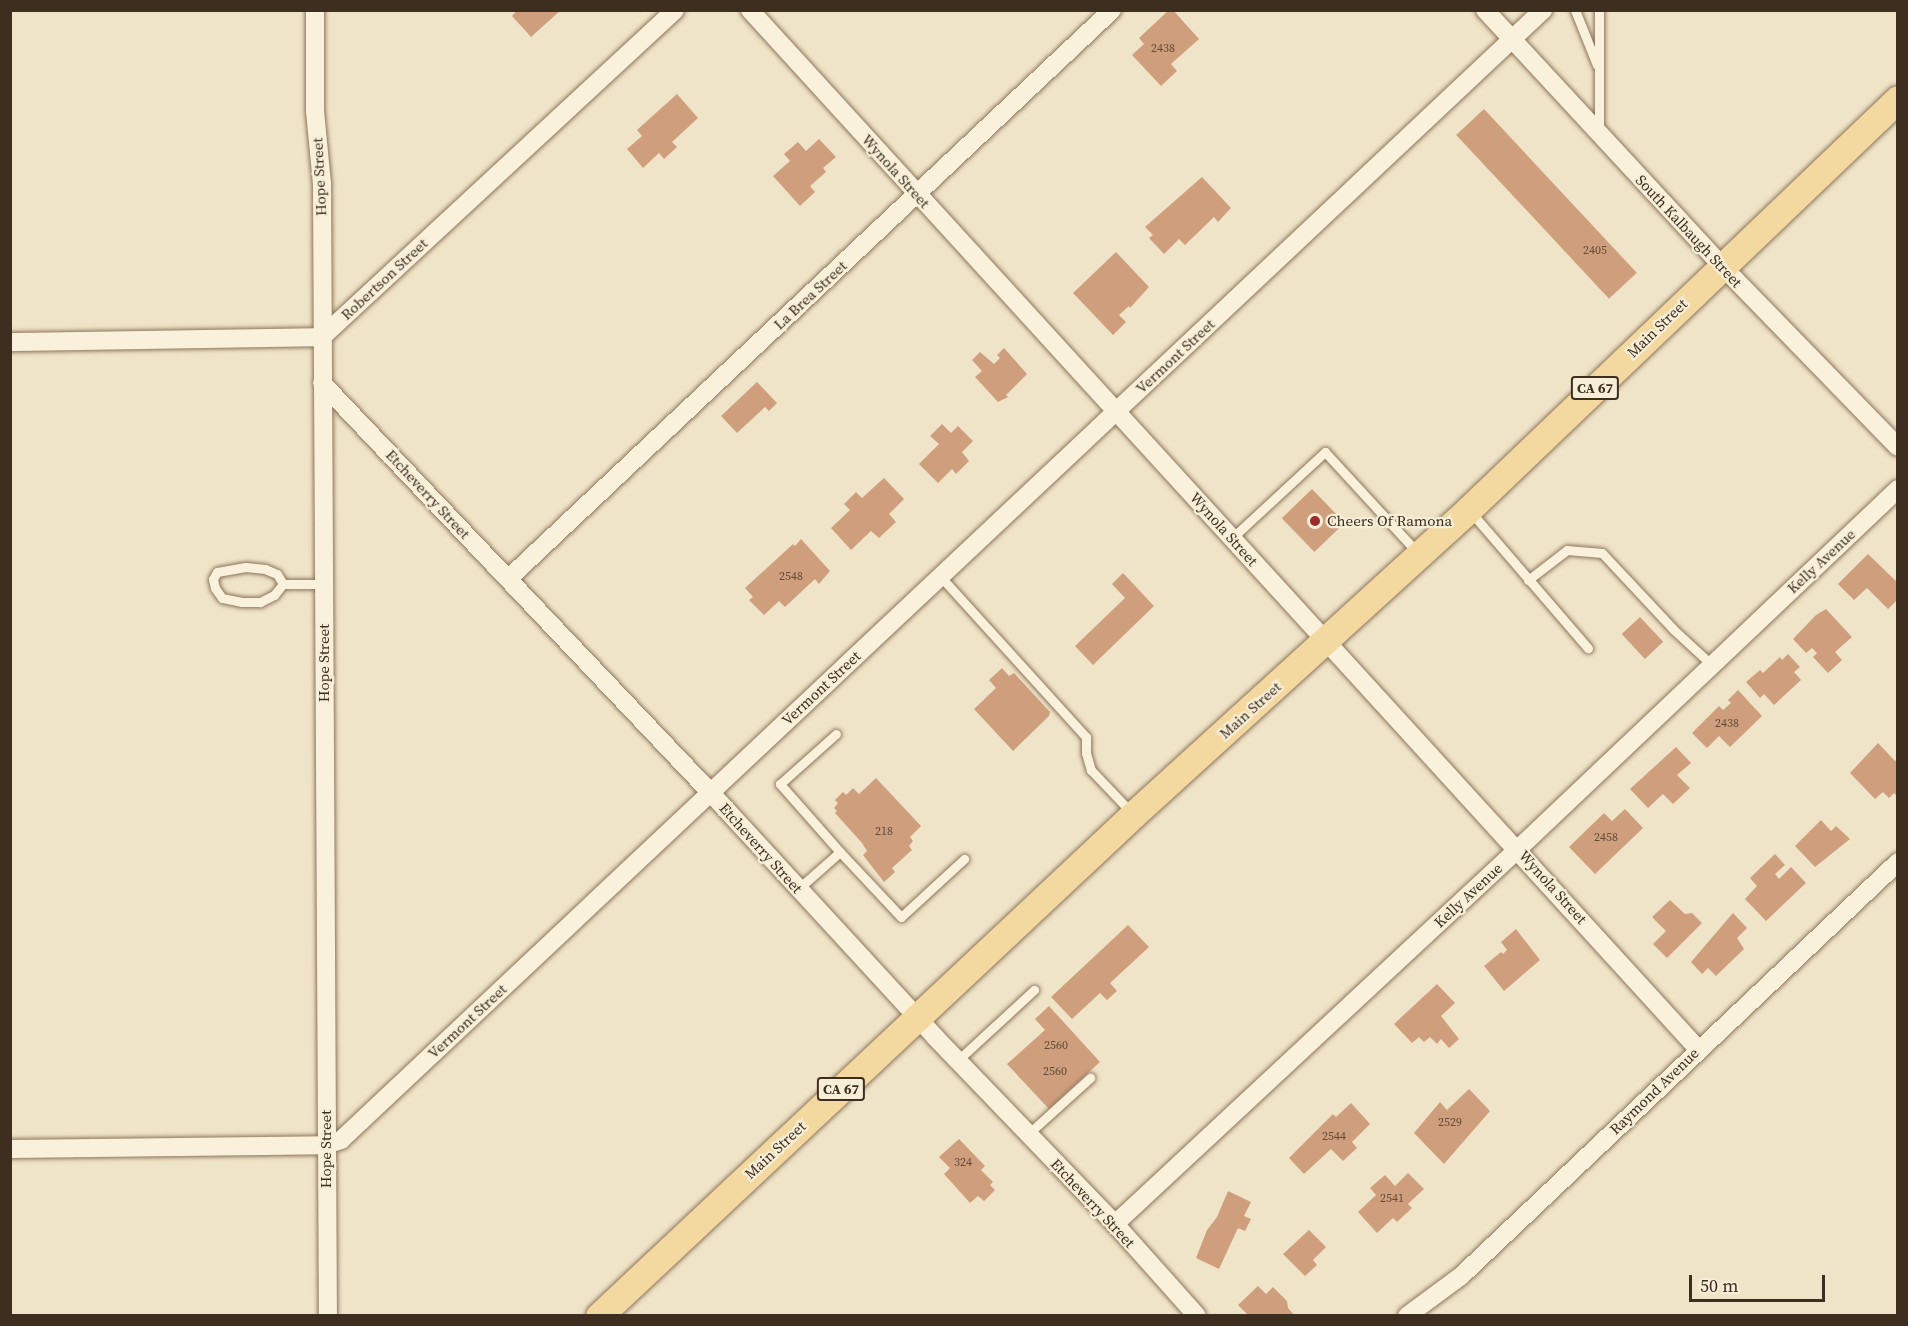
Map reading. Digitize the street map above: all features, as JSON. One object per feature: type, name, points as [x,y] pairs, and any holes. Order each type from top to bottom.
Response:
[{"type":"main road","name":"Main Street","points":[[599,1316],[1133,815],[1326,642],[1469,509],[1898,99]]},
{"type":"street","name":"Hope Street","points":[[315,10],[315,111],[322,184],[328,1316]]},
{"type":"street","name":"Robertson Street","points":[[322,337],[675,10]]},
{"type":"street","name":"Wynola Street","points":[[750,10],[1326,642],[1518,849],[1698,1049]]},
{"type":"street","name":"La Brea Street","points":[[508,579],[1112,10]]},
{"type":"street","name":"South Kalbaugh Street","points":[[1485,10],[1722,266],[1898,447]]},
{"type":"street","name":"Vermont Street","points":[[10,1149],[326,1145],[341,1140],[1543,10]]},
{"type":"street","points":[[10,342],[322,337]]},
{"type":"street","name":"Etcheverry Street","points":[[322,383],[710,792],[957,1061],[1115,1224],[1197,1316]]},
{"type":"street","name":"Kelly Avenue","points":[[1115,1224],[1518,849],[1898,489]]},
{"type":"street","name":"Raymond Avenue","points":[[1407,1316],[1461,1276],[1898,862]]},
{"type":"lane","points":[[1575,10],[1599,70]]},
{"type":"lane","points":[[1599,10],[1599,134]]},
{"type":"lane","points":[[1232,538],[1325,452],[1419,555]]},
{"type":"lane","points":[[1469,509],[1588,648]]},
{"type":"lane","points":[[1528,580],[1567,550],[1602,552],[1674,630],[1712,665]]},
{"type":"lane","points":[[283,585],[277,574],[265,569],[246,567],[217,572],[213,579],[215,588],[222,598],[242,602],[260,602],[274,595],[283,585],[323,585]]},
{"type":"lane","points":[[940,576],[1086,737],[1086,753],[1091,770],[1133,815]]},
{"type":"lane","points":[[836,734],[780,784],[901,918],[964,859]]},
{"type":"lane","points":[[798,889],[840,852]]},
{"type":"lane","points":[[957,1061],[1034,990]]},
{"type":"lane","points":[[1028,1134],[1090,1078]]},
{"type":"building","points":[[517,10],[561,10],[531,37],[512,16]]},
{"type":"building","points":[[1169,10],[1173,10],[1199,39],[1171,64],[1177,71],[1161,86],[1132,55],[1144,44],[1139,38]]},
{"type":"building","points":[[677,94],[698,118],[672,142],[677,147],[664,159],[659,153],[643,168],[627,149],[642,136],[637,130]]},
{"type":"building","points":[[1484,109],[1637,273],[1609,299],[1456,135]]},
{"type":"building","points":[[819,139],[836,157],[823,168],[826,172],[810,186],[815,192],[800,206],[773,176],[790,161],[784,154],[798,142],[806,151]]},
{"type":"building","points":[[1202,177],[1231,208],[1218,222],[1214,217],[1185,245],[1179,239],[1164,254],[1149,238],[1153,235],[1145,227]]},
{"type":"building","points":[[1116,252],[1149,287],[1130,308],[1129,306],[1119,315],[1126,322],[1113,335],[1073,293]]},
{"type":"building","points":[[1004,348],[1027,374],[1006,395],[1008,397],[998,402],[975,377],[982,371],[972,360],[980,352],[994,364],[1000,358],[997,355]]},
{"type":"building","points":[[757,382],[777,403],[769,411],[765,407],[737,433],[721,416]]},
{"type":"building","points":[[942,424],[951,433],[958,426],[973,441],[962,452],[969,461],[956,474],[952,469],[938,483],[919,464],[939,444],[930,436]]},
{"type":"building","points":[[884,478],[904,499],[889,514],[896,522],[879,538],[871,531],[851,550],[831,528],[850,510],[844,504],[856,492],[862,498]]},
{"type":"building","points":[[1312,489],[1345,523],[1314,552],[1282,518]]},
{"type":"building","points":[[801,539],[830,571],[819,584],[815,579],[785,607],[779,601],[764,615],[749,600],[753,597],[745,588]]},
{"type":"building","points":[[1868,554],[1898,583],[1898,599],[1888,609],[1867,588],[1854,600],[1838,584]]},
{"type":"building","points":[[1123,573],[1154,606],[1093,665],[1075,646],[1125,598],[1112,584]]},
{"type":"building","points":[[1826,609],[1852,637],[1835,652],[1842,660],[1828,673],[1813,657],[1817,653],[1812,648],[1806,653],[1793,639],[1816,615]]},
{"type":"building","points":[[1640,617],[1663,642],[1645,659],[1622,634]]},
{"type":"building","points":[[1788,654],[1800,667],[1794,672],[1801,680],[1774,705],[1764,694],[1760,698],[1746,682],[1760,670],[1763,673],[1780,657],[1782,660]]},
{"type":"building","points":[[1002,668],[1009,676],[1014,673],[1050,712],[1049,716],[1013,751],[974,709],[996,688],[989,680]]},
{"type":"building","points":[[1738,690],[1762,716],[1730,747],[1719,736],[1707,748],[1692,733],[1719,706],[1723,710],[1731,703],[1728,700]]},
{"type":"building","points":[[1878,743],[1895,761],[1898,759],[1898,797],[1894,793],[1889,798],[1883,792],[1875,799],[1850,773]]},
{"type":"building","points":[[1676,747],[1691,763],[1677,775],[1690,788],[1673,804],[1663,794],[1648,808],[1630,789]]},
{"type":"building","points":[[876,778],[921,826],[910,837],[913,841],[909,846],[912,850],[892,868],[895,872],[884,882],[863,855],[867,851],[862,843],[835,813],[837,811],[834,808],[838,803],[835,800],[843,792],[846,795],[853,788],[859,794]]},
{"type":"building","points":[[1625,809],[1643,828],[1595,874],[1569,847],[1604,813],[1612,821]]},
{"type":"building","points":[[1821,820],[1831,831],[1836,826],[1850,839],[1815,867],[1795,846]]},
{"type":"building","points":[[1775,854],[1785,865],[1775,874],[1779,879],[1791,867],[1806,883],[1766,921],[1745,899],[1757,886],[1750,878]]},
{"type":"building","points":[[1670,900],[1685,914],[1692,913],[1702,923],[1667,958],[1653,944],[1666,931],[1652,917]]},
{"type":"building","points":[[1733,913],[1747,928],[1737,938],[1744,949],[1716,976],[1708,968],[1702,974],[1691,962]]},
{"type":"building","points":[[1128,925],[1149,947],[1110,983],[1117,991],[1107,1000],[1100,993],[1072,1019],[1051,997]]},
{"type":"building","points":[[1516,929],[1540,960],[1504,991],[1484,966],[1507,950],[1501,942]]},
{"type":"building","points":[[1437,984],[1455,1003],[1441,1016],[1459,1039],[1449,1048],[1441,1039],[1437,1044],[1430,1037],[1424,1042],[1419,1037],[1412,1043],[1394,1024]]},
{"type":"building","points":[[1049,1006],[1100,1062],[1049,1109],[1007,1064],[1045,1030],[1035,1019]]},
{"type":"building","points":[[1469,1089],[1490,1111],[1444,1164],[1414,1133],[1440,1102],[1447,1110]]},
{"type":"building","points":[[1351,1103],[1370,1124],[1352,1142],[1357,1148],[1343,1161],[1331,1149],[1304,1174],[1289,1158],[1333,1114],[1336,1117]]},
{"type":"building","points":[[959,1139],[985,1166],[981,1170],[993,1182],[990,1185],[995,1190],[984,1201],[978,1196],[970,1203],[944,1174],[950,1168],[939,1157]]},
{"type":"building","points":[[1408,1173],[1424,1189],[1408,1204],[1412,1208],[1397,1222],[1393,1218],[1377,1233],[1358,1212],[1376,1195],[1370,1188],[1385,1175],[1395,1186]]},
{"type":"building","points":[[1228,1191],[1251,1202],[1244,1216],[1251,1219],[1245,1231],[1238,1228],[1219,1269],[1196,1258],[1207,1230],[1217,1217]]},
{"type":"building","points":[[1309,1230],[1326,1247],[1313,1260],[1317,1265],[1305,1276],[1283,1254]]},
{"type":"building","points":[[1258,1286],[1266,1294],[1273,1287],[1287,1301],[1288,1308],[1295,1316],[1249,1316],[1238,1305]]},
{"type":"place","name":"Cheers Of Ramona","points":[[1315,521]]}]
